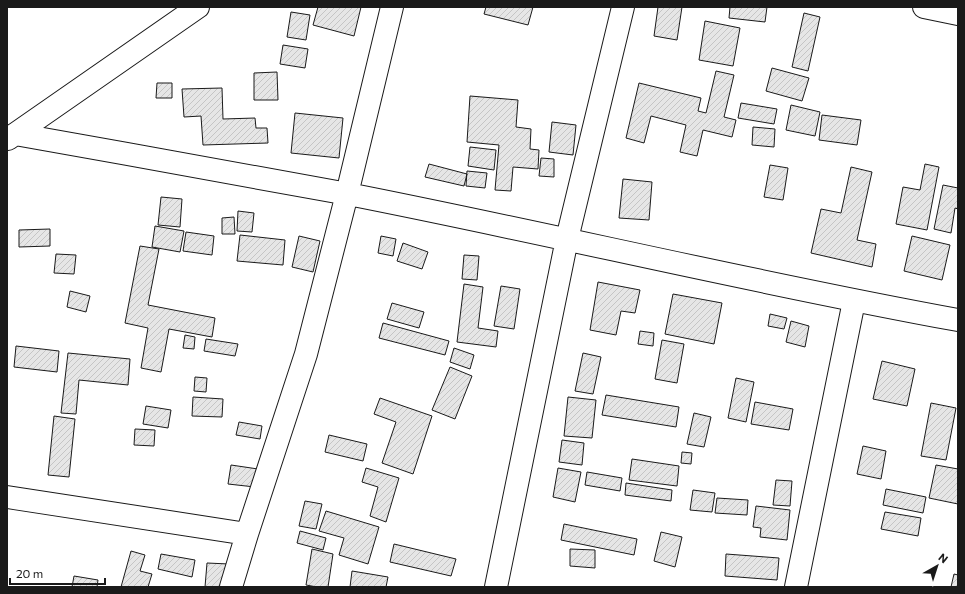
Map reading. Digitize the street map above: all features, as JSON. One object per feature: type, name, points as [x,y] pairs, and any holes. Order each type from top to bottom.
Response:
[{"type":"street","points":[[11,137],[198,7]]},
{"type":"street","points":[[231,587],[306,354],[347,194],[392,7]]},
{"type":"street","points":[[496,587],[567,239],[623,7]]},
{"type":"street","points":[[924,7],[958,14]]},
{"type":"street","points":[[11,137],[347,194],[567,239],[854,301],[958,320]]},
{"type":"street","points":[[796,587],[854,301]]},
{"type":"street","points":[[7,497],[247,534]]},
{"type":"building","points":[[318,7],[361,7],[354,36],[313,25]]},
{"type":"building","points":[[486,7],[533,7],[528,25],[484,14]]},
{"type":"building","points":[[658,7],[682,7],[677,40],[654,36]]},
{"type":"building","points":[[730,7],[767,7],[765,22],[729,18]]},
{"type":"building","points":[[291,12],[310,15],[306,40],[287,37]]},
{"type":"building","points":[[804,13],[820,17],[808,71],[792,67]]},
{"type":"building","points":[[705,21],[740,28],[733,66],[699,60]]},
{"type":"building","points":[[283,45],[308,49],[305,68],[280,64]]},
{"type":"building","points":[[772,68],[809,78],[802,101],[766,91]]},
{"type":"building","points":[[716,71],[734,75],[724,117],[736,120],[732,137],[703,130],[697,156],[680,152],[686,125],[651,116],[644,143],[626,138],[639,83],[701,98],[698,111],[706,113]]},
{"type":"building","points":[[277,72],[278,100],[254,100],[254,73]]},
{"type":"building","points":[[157,83],[172,83],[172,98],[156,98]]},
{"type":"building","points":[[222,88],[223,119],[255,118],[256,128],[267,128],[268,143],[203,145],[201,116],[184,117],[182,89]]},
{"type":"building","points":[[470,96],[518,100],[516,127],[531,129],[530,149],[539,150],[538,169],[513,167],[511,191],[495,190],[499,145],[467,142]]},
{"type":"building","points":[[741,103],[777,109],[774,124],[738,118]]},
{"type":"building","points":[[791,105],[820,112],[815,136],[786,130]]},
{"type":"building","points":[[295,113],[343,118],[339,158],[291,153]]},
{"type":"building","points":[[822,115],[861,120],[857,145],[819,140]]},
{"type":"building","points":[[552,122],[576,125],[573,155],[549,152]]},
{"type":"building","points":[[753,127],[775,129],[774,147],[752,145]]},
{"type":"building","points":[[470,147],[496,150],[494,170],[468,166]]},
{"type":"building","points":[[541,158],[554,159],[554,177],[539,176]]},
{"type":"building","points":[[429,164],[467,174],[464,186],[425,177]]},
{"type":"building","points":[[925,164],[939,167],[927,230],[896,224],[903,187],[920,190]]},
{"type":"building","points":[[770,165],[788,168],[783,200],[764,197]]},
{"type":"building","points":[[851,167],[872,172],[857,240],[876,244],[872,267],[811,253],[821,209],[841,213]]},
{"type":"building","points":[[467,171],[487,173],[485,188],[466,186]]},
{"type":"building","points":[[623,179],[652,182],[649,220],[619,218]]},
{"type":"building","points":[[943,185],[958,188],[958,209],[955,208],[951,233],[934,229]]},
{"type":"building","points":[[161,197],[182,199],[180,227],[158,225]]},
{"type":"building","points":[[238,211],[254,213],[252,232],[237,231]]},
{"type":"building","points":[[234,217],[235,234],[222,234],[222,218]]},
{"type":"building","points":[[155,226],[184,231],[180,252],[152,247]]},
{"type":"building","points":[[50,229],[50,246],[19,247],[19,230]]},
{"type":"building","points":[[186,232],[214,236],[212,255],[183,251]]},
{"type":"building","points":[[240,235],[285,240],[283,265],[237,261]]},
{"type":"building","points":[[299,236],[320,241],[313,272],[292,267]]},
{"type":"building","points":[[381,236],[396,239],[393,256],[378,253]]},
{"type":"building","points":[[912,236],[950,245],[942,280],[904,271]]},
{"type":"building","points":[[403,243],[428,252],[422,269],[397,261]]},
{"type":"building","points":[[140,246],[159,249],[148,305],[215,318],[212,337],[169,329],[161,372],[141,368],[148,328],[125,323]]},
{"type":"building","points":[[56,254],[76,255],[74,274],[54,273]]},
{"type":"building","points":[[464,255],[479,256],[477,280],[462,279]]},
{"type":"building","points":[[598,282],[640,290],[635,313],[621,311],[616,335],[590,330]]},
{"type":"building","points":[[464,284],[483,287],[478,328],[498,331],[496,347],[457,342]]},
{"type":"building","points":[[501,286],[520,289],[514,329],[494,326]]},
{"type":"building","points":[[70,291],[90,296],[86,312],[67,307]]},
{"type":"building","points":[[673,294],[722,303],[714,344],[665,334]]},
{"type":"building","points":[[392,303],[424,312],[419,328],[387,319]]},
{"type":"building","points":[[770,314],[787,318],[784,329],[768,326]]},
{"type":"building","points":[[791,321],[809,326],[805,347],[786,342]]},
{"type":"building","points":[[383,323],[449,341],[445,355],[379,338]]},
{"type":"building","points":[[640,331],[654,333],[653,346],[638,344]]},
{"type":"building","points":[[185,335],[195,337],[194,349],[183,348]]},
{"type":"building","points":[[206,339],[238,344],[235,356],[204,351]]},
{"type":"building","points":[[662,340],[684,344],[677,383],[655,379]]},
{"type":"building","points":[[16,346],[59,351],[57,372],[14,367]]},
{"type":"building","points":[[454,348],[474,355],[470,369],[450,362]]},
{"type":"building","points":[[68,353],[130,359],[128,385],[79,380],[76,414],[61,413]]},
{"type":"building","points":[[583,353],[601,357],[593,394],[575,391]]},
{"type":"building","points":[[882,361],[915,369],[907,406],[873,399]]},
{"type":"building","points":[[450,367],[472,376],[455,419],[432,410]]},
{"type":"building","points":[[195,377],[207,378],[206,392],[194,391]]},
{"type":"building","points":[[736,378],[754,382],[746,422],[728,418]]},
{"type":"building","points":[[606,395],[679,407],[676,427],[602,415]]},
{"type":"building","points":[[193,397],[223,399],[222,417],[192,416]]},
{"type":"building","points":[[568,397],[596,400],[592,438],[564,436]]},
{"type":"building","points":[[380,398],[432,416],[413,474],[382,463],[396,422],[374,414]]},
{"type":"building","points":[[755,402],[793,409],[789,430],[751,424]]},
{"type":"building","points":[[931,403],[956,408],[946,460],[921,456]]},
{"type":"building","points":[[146,406],[171,410],[168,428],[143,424]]},
{"type":"building","points":[[694,413],[711,417],[704,447],[687,444]]},
{"type":"building","points":[[54,416],[75,419],[69,477],[48,475]]},
{"type":"building","points":[[239,422],[262,426],[260,439],[236,435]]},
{"type":"building","points":[[135,429],[155,430],[154,446],[134,445]]},
{"type":"building","points":[[329,435],[367,444],[363,461],[325,452]]},
{"type":"building","points":[[562,440],[584,443],[582,465],[559,462]]},
{"type":"building","points":[[863,446],[886,451],[881,479],[857,474]]},
{"type":"building","points":[[682,452],[692,453],[691,464],[681,463]]},
{"type":"building","points":[[632,459],[679,466],[677,486],[629,480]]},
{"type":"building","points":[[231,465],[258,469],[255,487],[228,484]]},
{"type":"building","points":[[936,465],[958,469],[958,504],[929,498]]},
{"type":"building","points":[[366,468],[399,478],[386,522],[370,516],[378,487],[362,482]]},
{"type":"building","points":[[558,468],[581,472],[575,502],[553,497]]},
{"type":"building","points":[[587,472],[622,478],[620,491],[585,485]]},
{"type":"building","points":[[776,480],[792,481],[790,506],[773,505]]},
{"type":"building","points":[[626,483],[672,490],[671,501],[625,495]]},
{"type":"building","points":[[886,489],[926,497],[923,513],[883,505]]},
{"type":"building","points":[[693,490],[715,493],[712,512],[690,510]]},
{"type":"building","points":[[717,498],[748,500],[747,515],[715,513]]},
{"type":"building","points":[[305,501],[322,504],[316,529],[299,526]]},
{"type":"building","points":[[756,506],[790,510],[787,540],[760,537],[761,528],[753,527]]},
{"type":"building","points":[[326,511],[379,527],[368,564],[339,555],[344,538],[319,531]]},
{"type":"building","points":[[885,512],[921,518],[918,536],[881,529]]},
{"type":"building","points":[[564,524],[637,539],[634,555],[561,540]]},
{"type":"building","points":[[300,531],[326,538],[323,550],[297,543]]},
{"type":"building","points":[[661,532],[682,537],[675,567],[654,561]]},
{"type":"building","points":[[394,544],[456,559],[451,576],[390,562]]},
{"type":"building","points":[[312,549],[333,554],[328,587],[306,585]]},
{"type":"building","points":[[570,549],[595,550],[595,568],[570,566]]},
{"type":"building","points":[[131,551],[145,555],[140,571],[152,574],[148,587],[121,587]]},
{"type":"building","points":[[161,554],[195,560],[192,577],[158,569]]},
{"type":"building","points":[[726,554],[779,558],[777,580],[725,576]]},
{"type":"building","points":[[207,563],[229,564],[228,587],[205,587]]},
{"type":"building","points":[[352,571],[388,577],[386,587],[350,587]]},
{"type":"building","points":[[954,574],[958,575],[958,587],[951,587]]},
{"type":"building","points":[[74,576],[98,580],[97,587],[72,587]]}]
